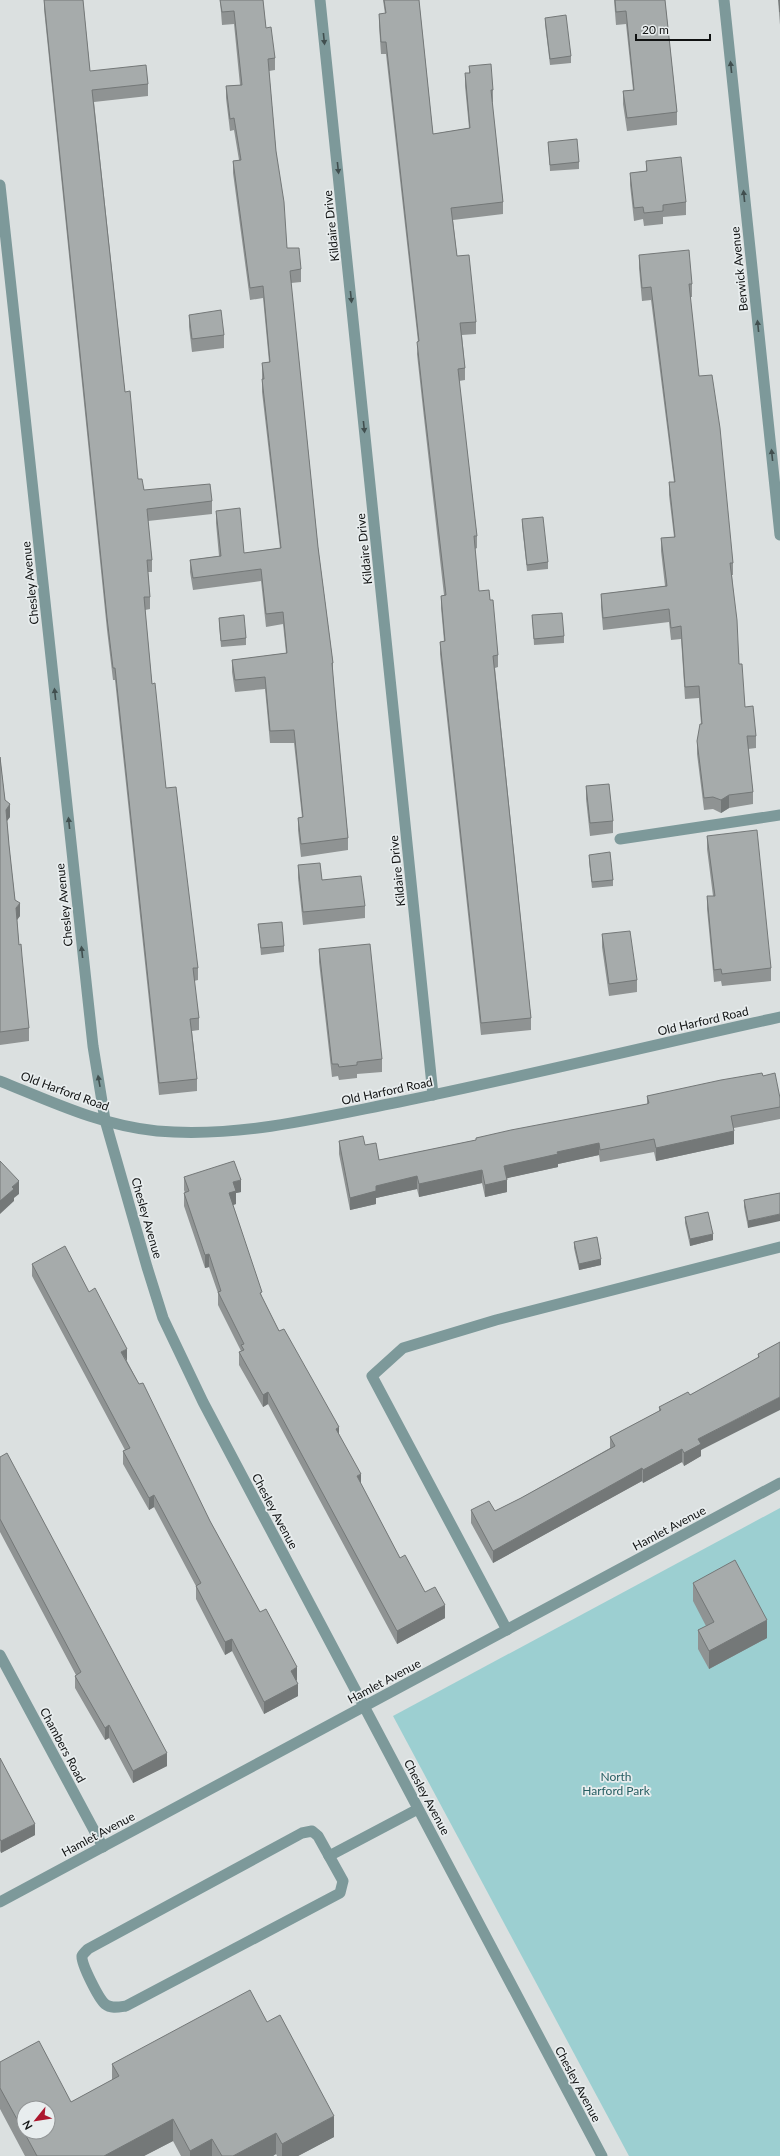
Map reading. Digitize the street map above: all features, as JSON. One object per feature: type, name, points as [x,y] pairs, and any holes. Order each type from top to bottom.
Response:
[{"type":"street","name":"Kildaire Drive","points":[[320,0],[433,1095]]},
{"type":"street","name":"Berwick Avenue","points":[[724,0],[780,536]]},
{"type":"street","name":"Chesley Avenue","points":[[0,185],[92,1046],[105,1120],[147,1267],[164,1318],[181,1359],[602,2156]]},
{"type":"street","points":[[620,839],[780,815]]},
{"type":"street","name":"Old Harford Road","points":[[0,1081],[72,1109],[132,1127],[155,1130],[215,1133],[245,1131],[433,1095],[780,1017]]},
{"type":"street","points":[[506,1630],[372,1376],[403,1348],[496,1320],[780,1247]]},
{"type":"street","name":"Hamlet Avenue","points":[[0,1902],[780,1483]]},
{"type":"street","name":"Chambers Road","points":[[0,1655],[103,1847]]},
{"type":"street","points":[[329,1856],[418,1809]]},
{"type":"street","points":[[312,1831],[318,1836],[329,1856],[343,1881],[340,1893],[126,2006],[115,2008],[106,2005],[99,1996],[82,1962],[82,1956],[88,1949],[302,1833],[312,1831]]},
{"type":"green space","name":"North Harford Park","points":[[780,1508],[780,2156],[629,2156],[393,1716]]},
{"type":"building","points":[[44,0],[83,0],[90,71],[146,65],[148,84],[92,90],[125,392],[130,391],[138,479],[142,479],[144,490],[210,484],[212,501],[147,509],[152,560],[147,560],[150,597],[144,597],[152,684],[155,683],[166,788],[176,787],[198,968],[193,968],[199,1018],[190,1019],[197,1079],[159,1083],[115,668],[113,668],[107,618]]},
{"type":"building","points":[[220,0],[263,0],[266,28],[271,27],[275,58],[268,59],[276,151],[284,202],[287,248],[299,248],[301,269],[290,271],[318,547],[333,663],[348,838],[301,844],[298,818],[303,817],[294,730],[270,731],[265,677],[235,680],[232,660],[287,653],[283,612],[266,614],[261,569],[193,578],[190,560],[221,556],[216,511],[240,508],[244,553],[281,548],[262,379],[264,379],[262,363],[270,362],[263,286],[250,288],[233,161],[241,160],[234,118],[230,119],[226,86],[242,85],[234,11],[222,12]]},
{"type":"building","points":[[384,0],[419,0],[433,134],[470,128],[465,73],[470,73],[469,66],[491,64],[493,90],[491,90],[503,202],[451,208],[457,256],[469,255],[476,322],[460,323],[465,368],[458,369],[477,536],[474,536],[479,591],[489,590],[490,600],[493,600],[498,655],[493,656],[531,1018],[481,1023],[440,642],[445,641],[441,596],[446,595],[417,342],[419,341],[386,42],[381,42],[379,14],[386,13]]},
{"type":"building","points":[[615,0],[665,0],[677,112],[627,118],[623,91],[634,90],[626,11],[616,12]]},
{"type":"building","points":[[566,15],[571,56],[550,59],[545,18]]},
{"type":"building","points":[[577,139],[579,162],[550,165],[548,142]]},
{"type":"building","points":[[681,157],[686,202],[663,205],[663,211],[644,213],[643,207],[634,208],[630,173],[647,171],[646,161]]},
{"type":"building","points":[[689,250],[692,284],[689,284],[699,376],[712,375],[720,428],[733,563],[730,563],[737,620],[739,664],[742,664],[745,707],[753,706],[756,736],[747,736],[753,792],[729,795],[721,800],[713,797],[704,798],[697,741],[700,724],[702,724],[699,686],[685,687],[681,626],[671,628],[669,609],[603,618],[601,594],[667,586],[661,538],[675,537],[669,482],[675,482],[651,287],[642,288],[639,255]]},
{"type":"building","points":[[221,310],[224,335],[192,339],[189,315]]},
{"type":"building","points":[[543,517],[548,562],[527,565],[522,519]]},
{"type":"building","points":[[562,613],[564,636],[534,639],[532,615]]},
{"type":"building","points":[[244,615],[246,638],[221,641],[219,618]]},
{"type":"building","points":[[0,757],[5,800],[10,804],[6,810],[15,900],[20,903],[16,908],[29,1028],[0,1032]]},
{"type":"building","points":[[609,784],[613,821],[590,823],[586,786]]},
{"type":"building","points":[[757,830],[771,968],[722,974],[721,969],[714,970],[707,896],[715,896],[707,836]]},
{"type":"building","points":[[610,852],[613,880],[592,882],[589,855]]},
{"type":"building","points":[[320,863],[322,880],[361,876],[365,906],[303,912],[298,865]]},
{"type":"building","points":[[282,922],[284,946],[261,948],[258,924]]},
{"type":"building","points":[[630,931],[637,980],[609,984],[602,934]]},
{"type":"building","points":[[370,944],[382,1059],[357,1062],[357,1065],[339,1067],[338,1064],[332,1064],[319,949]]},
{"type":"building","points":[[762,1073],[763,1076],[775,1073],[780,1098],[780,1107],[731,1116],[734,1131],[656,1148],[654,1139],[600,1150],[599,1143],[504,1166],[507,1180],[485,1185],[482,1170],[419,1184],[417,1176],[376,1186],[376,1191],[350,1198],[339,1141],[363,1136],[365,1145],[376,1143],[379,1160],[476,1140],[476,1138],[511,1130],[647,1104],[649,1103],[647,1096]]},
{"type":"building","points":[[0,1161],[19,1181],[12,1187],[14,1189],[0,1201]]},
{"type":"building","points":[[234,1161],[241,1180],[233,1182],[236,1191],[229,1193],[262,1292],[260,1293],[279,1331],[284,1329],[339,1427],[336,1429],[361,1474],[357,1476],[400,1558],[405,1555],[425,1592],[435,1587],[445,1605],[397,1631],[268,1392],[263,1395],[239,1352],[244,1350],[241,1345],[244,1344],[218,1292],[221,1291],[209,1254],[205,1255],[184,1193],[189,1191],[184,1177]]},
{"type":"building","points":[[780,1193],[780,1214],[748,1221],[744,1200]]},
{"type":"building","points":[[708,1212],[713,1234],[690,1239],[685,1217]]},
{"type":"building","points":[[597,1237],[601,1259],[579,1264],[574,1242]]},
{"type":"building","points":[[65,1246],[89,1292],[95,1288],[127,1349],[121,1352],[139,1384],[143,1383],[210,1521],[260,1612],[266,1609],[297,1667],[291,1671],[298,1684],[264,1702],[232,1639],[225,1642],[196,1586],[201,1583],[154,1495],[149,1498],[123,1451],[130,1448],[32,1264]]},
{"type":"building","points":[[780,1342],[780,1397],[698,1439],[701,1444],[684,1453],[682,1449],[643,1470],[642,1468],[493,1551],[471,1510],[489,1501],[495,1511],[521,1498],[615,1446],[610,1437],[661,1410],[659,1407],[688,1392],[690,1395],[759,1357],[758,1354]]},
{"type":"building","points":[[7,1453],[167,1753],[133,1771],[109,1725],[105,1728],[75,1676],[81,1672],[0,1519],[0,1457]]},
{"type":"building","points":[[735,1560],[767,1620],[709,1651],[698,1630],[714,1622],[693,1583]]},
{"type":"building","points":[[0,1758],[35,1824],[1,1841],[0,1839]]},
{"type":"building","points":[[250,1990],[267,2022],[280,2015],[334,2116],[282,2144],[276,2133],[233,2156],[222,2156],[212,2139],[190,2151],[173,2119],[104,2156],[37,2156],[28,2140],[56,2140],[56,2100],[16,2100],[16,2117],[0,2088],[0,2062],[39,2041],[71,2102],[119,2076],[112,2064]]}]
